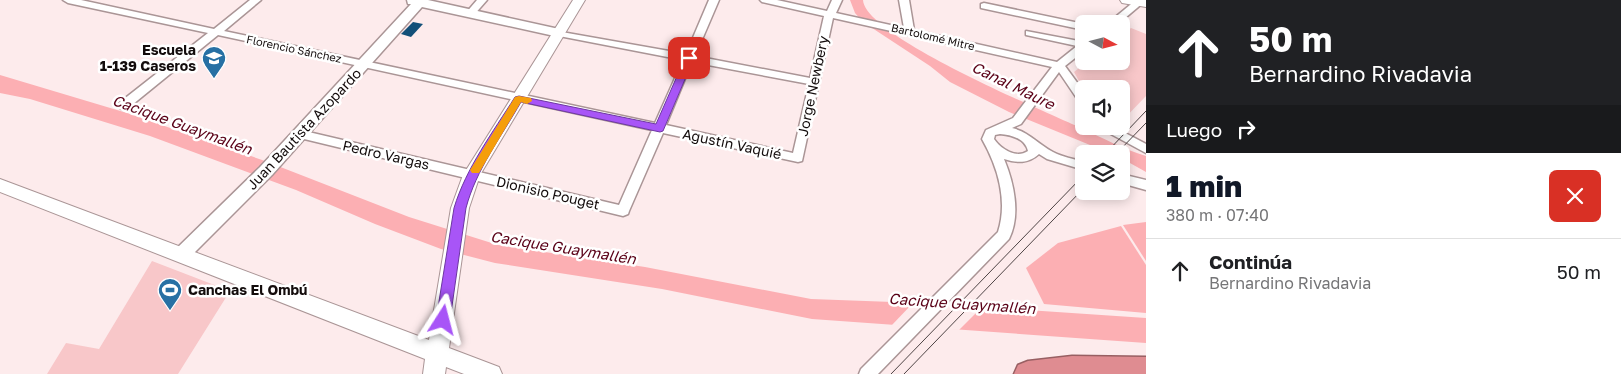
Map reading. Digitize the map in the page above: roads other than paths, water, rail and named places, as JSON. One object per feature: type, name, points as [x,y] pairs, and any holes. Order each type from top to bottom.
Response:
[{"type":"highway","points":[[1028,374],[1072,370],[1146,370]]},
{"type":"main road","points":[[436,364],[462,200],[472,175],[579,0]]},
{"type":"main road","points":[[0,185],[418,344],[436,364],[491,374]]},
{"type":"street","name":"Florencio Sánchez","points":[[68,0],[90,2],[215,32],[519,99]]},
{"type":"street","points":[[123,106],[256,0]]},
{"type":"street","points":[[470,14],[482,0]]},
{"type":"street","points":[[660,129],[714,0]]},
{"type":"street","name":"Bartolomé Mitre","points":[[765,0],[1059,66]]},
{"type":"street","name":"Jorge Newbery","points":[[798,158],[829,14],[833,11],[837,0]]},
{"type":"street","points":[[904,0],[910,32]]},
{"type":"street","points":[[417,1],[559,33],[814,82]]},
{"type":"street","name":"Juan Bautista Azopardo","points":[[182,254],[260,177],[300,134],[364,64],[417,1]]},
{"type":"street","points":[[1122,15],[1138,1]]},
{"type":"street","points":[[984,6],[1075,24]]},
{"type":"street","points":[[1029,33],[1075,43]]},
{"type":"street","points":[[867,374],[1004,235],[1009,216],[1002,172],[988,135],[1018,119],[1059,66],[1075,53]]},
{"type":"street","points":[[1059,66],[1075,86]]},
{"type":"street","name":"Agustín Vaquié","points":[[519,99],[798,158]]},
{"type":"street","points":[[1018,119],[1027,149]]},
{"type":"street","name":"Dionisio Pouget","points":[[472,175],[623,211],[660,129]]},
{"type":"street","points":[[999,130],[1011,131],[1027,149]]},
{"type":"street","name":"Pedro Vargas","points":[[300,134],[472,175]]},
{"type":"street","points":[[1119,135],[1146,149]]},
{"type":"street","points":[[992,146],[1002,153],[1027,149],[1075,163]]},
{"type":"street","points":[[1002,172],[1005,164],[1027,149]]},
{"type":"street","points":[[1130,181],[1146,186]]},
{"type":"tram line","points":[[1114,145],[1146,111]]},
{"type":"tram line","points":[[1125,145],[1146,123]]},
{"type":"tram line","points":[[891,374],[1075,184]]},
{"type":"tram line","points":[[904,374],[1075,197]]},
{"type":"place","name":"Escuela 1-139 Caseros","points":[[214,79]]},
{"type":"place","name":"Canchas El Ombú","points":[[170,311]]},
{"type":"water label","name":"Canal Maure","points":[[1013,86]]},
{"type":"water label","name":"Cacique Guaymallén","points":[[182,125]]},
{"type":"water label","name":"Cacique Guaymallén","points":[[563,248]]},
{"type":"water label","name":"Cacique Guaymallén","points":[[962,304]]}]
